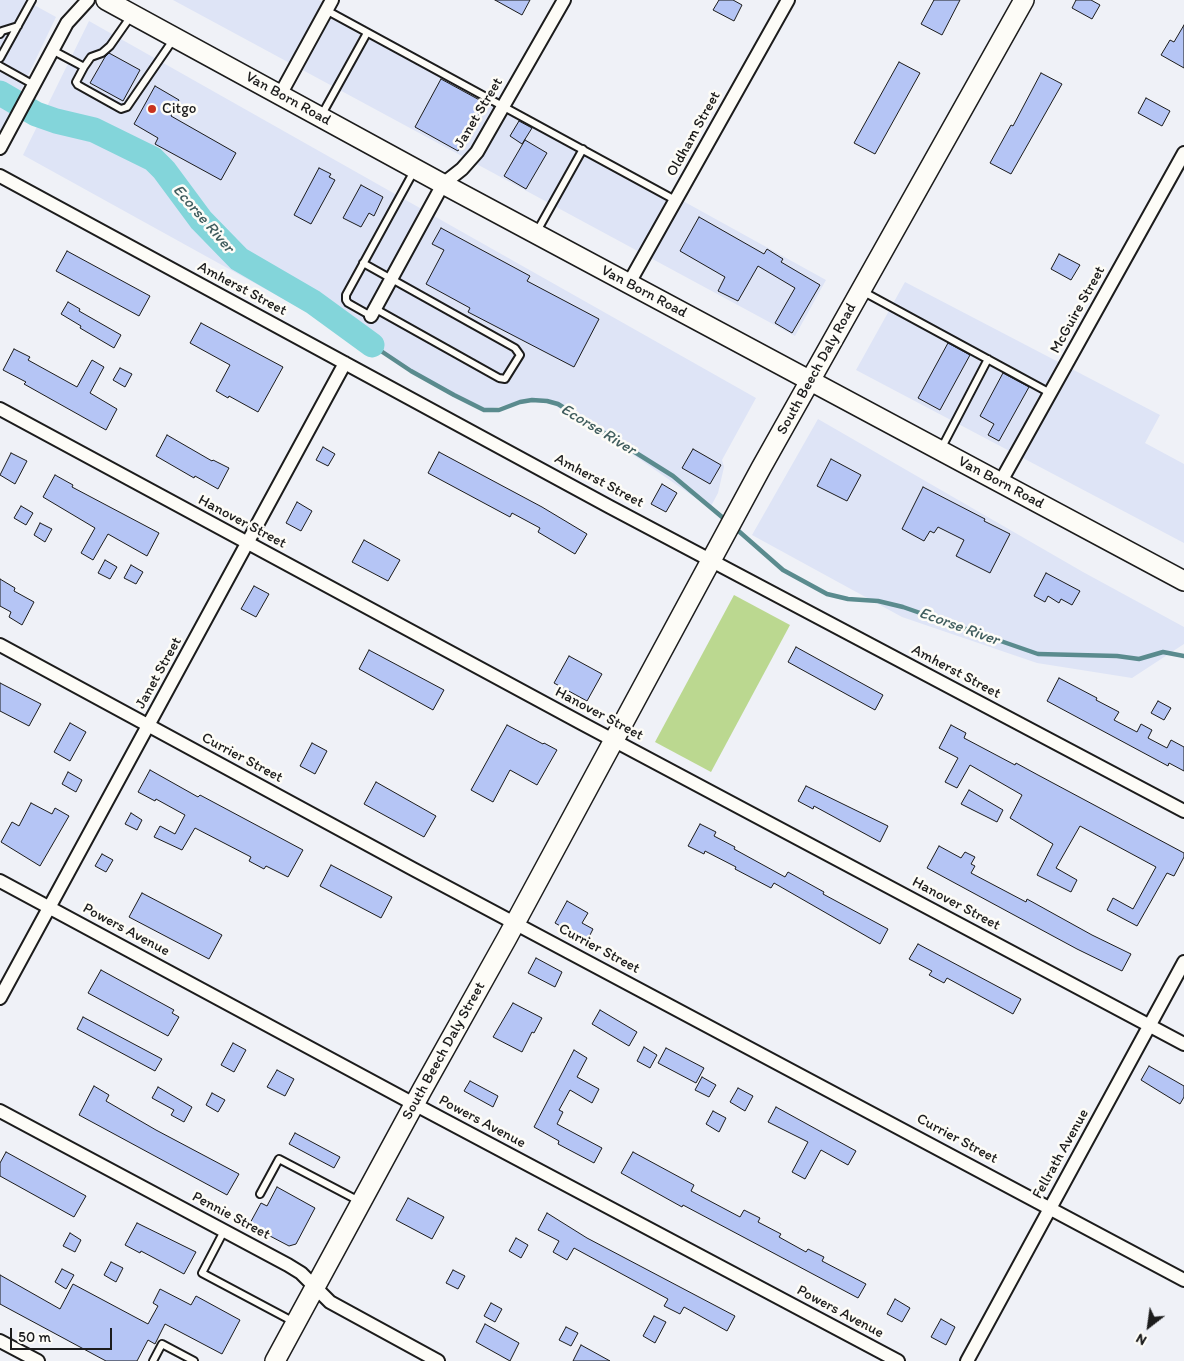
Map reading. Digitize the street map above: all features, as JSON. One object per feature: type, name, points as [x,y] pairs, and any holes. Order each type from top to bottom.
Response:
[{"type":"main road","name":"Van Born Road","points":[[106,0],[535,234],[940,451],[1183,577]]},
{"type":"main road","name":"South Beech Daly Road","points":[[614,741],[810,381],[1024,0]]},
{"type":"main road","name":"South Beech Daly Street","points":[[275,1361],[614,741]]},
{"type":"street","points":[[0,148],[67,23],[88,0]]},
{"type":"street","name":"Janet Street","points":[[372,312],[443,184],[462,169],[477,152],[564,0]]},
{"type":"street","name":"Oldham Street","points":[[629,284],[788,0]]},
{"type":"street","points":[[280,95],[329,5]]},
{"type":"street","name":"McGuire Street","points":[[1000,483],[1184,154]]},
{"type":"street","name":"Amherst Street","points":[[0,176],[712,561],[1184,811]]},
{"type":"street","name":"Janet Street","points":[[0,998],[345,363]]},
{"type":"street","name":"Hanover Street","points":[[0,409],[614,741],[1184,1044]]},
{"type":"street","name":"Currier Street","points":[[0,645],[515,923],[1184,1280]]},
{"type":"street","name":"Powers Avenue","points":[[0,881],[414,1104],[898,1361]]},
{"type":"street","name":"Fellrath Avenue","points":[[967,1361],[1184,962]]},
{"type":"street","name":"Pennie Street","points":[[0,1111],[301,1272],[330,1302],[438,1361]]},
{"type":"street","points":[[0,1341],[38,1361]]},
{"type":"lane","points":[[0,58],[32,0]]},
{"type":"lane","points":[[329,5],[367,33],[418,62],[433,67],[675,200]]},
{"type":"lane","points":[[132,15],[110,46],[102,53],[91,57],[76,82],[78,85],[121,109],[127,107],[174,38]]},
{"type":"lane","points":[[0,34],[2,31],[18,26]]},
{"type":"lane","points":[[321,117],[367,33]]},
{"type":"lane","points":[[52,50],[84,67]]},
{"type":"lane","points":[[0,66],[32,89]]},
{"type":"lane","points":[[535,234],[583,149]]},
{"type":"lane","points":[[363,263],[515,348],[520,355],[505,379],[498,378],[372,312],[348,304],[346,300],[346,295],[363,263],[415,169]]},
{"type":"lane","points":[[861,290],[1050,393]]},
{"type":"lane","points":[[940,451],[988,359]]},
{"type":"lane","points":[[260,1194],[279,1159],[361,1202]]},
{"type":"lane","points":[[224,1231],[202,1273],[295,1322]]},
{"type":"lane","points":[[153,1361],[162,1344],[194,1361]]},
{"type":"shaded area","points":[[0,0],[25,0],[56,17],[0,134]]},
{"type":"shaded area","points":[[173,0],[319,0],[826,280],[795,336]]},
{"type":"shaded area","points":[[89,21],[756,398],[722,460],[724,467],[718,493],[710,508],[599,431],[547,401],[520,402],[484,410],[23,155]]},
{"type":"shaded area","points":[[905,282],[1160,415],[1145,443],[1184,464],[1184,543],[856,370]]},
{"type":"shaded area","points":[[818,419],[1083,572],[1184,627],[1184,644],[1132,678],[1037,663],[902,617],[752,535]]},
{"type":"green space","points":[[734,595],[790,625],[711,772],[655,742]]},
{"type":"building","points":[[495,0],[530,0],[522,15]]},
{"type":"building","points":[[719,0],[733,0],[742,5],[734,21],[713,10]]},
{"type":"building","points":[[934,0],[960,0],[942,35],[921,24]]},
{"type":"building","points":[[1076,0],[1091,0],[1100,5],[1092,19],[1072,8]]},
{"type":"building","points":[[1184,25],[1184,68],[1161,55],[1170,40],[1174,42]]},
{"type":"building","points":[[109,53],[140,70],[123,101],[90,83]]},
{"type":"building","points":[[899,62],[920,73],[875,154],[854,143]]},
{"type":"building","points":[[1041,73],[1062,84],[1011,174],[990,163],[1011,125],[1013,126]]},
{"type":"building","points":[[441,79],[485,103],[458,151],[415,127]]},
{"type":"building","points":[[155,86],[179,100],[171,116],[236,153],[221,180],[155,144],[158,138],[134,124]]},
{"type":"building","points":[[1146,98],[1170,111],[1162,126],[1138,113]]},
{"type":"building","points":[[519,121],[532,128],[522,144],[510,136]]},
{"type":"building","points":[[525,140],[547,153],[526,189],[504,176]]},
{"type":"building","points":[[319,168],[331,174],[329,177],[335,180],[311,224],[294,215]]},
{"type":"building","points":[[361,185],[383,197],[374,216],[369,213],[361,227],[343,218]]},
{"type":"building","points":[[699,217],[764,254],[767,249],[783,259],[781,262],[820,285],[792,333],[775,323],[795,288],[758,266],[738,301],[718,291],[725,277],[680,251]]},
{"type":"building","points":[[441,228],[530,276],[527,281],[599,319],[574,367],[468,312],[470,308],[426,284],[444,250],[432,244]]},
{"type":"building","points":[[67,251],[150,296],[139,316],[56,271]]},
{"type":"building","points":[[1059,254],[1080,265],[1071,280],[1051,269]]},
{"type":"building","points":[[68,302],[80,309],[79,311],[121,335],[114,348],[80,328],[81,326],[61,314]]},
{"type":"building","points":[[201,323],[283,367],[258,412],[216,391],[230,365],[190,343]]},
{"type":"building","points":[[948,343],[970,355],[940,410],[918,398]]},
{"type":"building","points":[[14,349],[30,357],[28,360],[77,387],[92,360],[104,367],[90,393],[117,409],[106,430],[24,384],[26,382],[3,370]]},
{"type":"building","points":[[120,368],[132,374],[125,387],[113,380]]},
{"type":"building","points":[[1003,373],[1029,387],[999,441],[988,435],[994,424],[980,416]]},
{"type":"building","points":[[167,435],[212,461],[229,468],[218,489],[195,476],[194,478],[156,456]]},
{"type":"building","points":[[323,447],[335,454],[328,466],[316,460]]},
{"type":"building","points":[[693,449],[721,465],[710,484],[682,468]]},
{"type":"building","points":[[439,452],[542,507],[587,534],[575,554],[538,532],[540,528],[512,513],[510,517],[428,473]]},
{"type":"building","points":[[11,453],[27,461],[15,484],[0,475]]},
{"type":"building","points":[[831,459],[861,475],[847,501],[817,486]]},
{"type":"building","points":[[55,475],[73,485],[72,487],[159,533],[147,556],[108,534],[93,560],[81,553],[95,528],[43,497]]},
{"type":"building","points":[[662,484],[677,493],[666,512],[651,504]]},
{"type":"building","points":[[923,487],[1010,534],[990,573],[956,556],[964,540],[938,527],[934,533],[930,531],[924,541],[902,529]]},
{"type":"building","points":[[297,502],[312,511],[301,531],[286,523]]},
{"type":"building","points":[[21,506],[33,513],[26,525],[14,518]]},
{"type":"building","points":[[40,523],[52,529],[45,542],[34,535]]},
{"type":"building","points":[[364,540],[400,560],[388,581],[352,562]]},
{"type":"building","points":[[105,560],[117,567],[110,579],[98,573]]},
{"type":"building","points":[[131,565],[143,572],[136,584],[124,578]]},
{"type":"building","points":[[1046,573],[1080,591],[1072,605],[1061,599],[1059,603],[1048,596],[1045,602],[1034,596]]},
{"type":"building","points":[[0,579],[15,588],[14,591],[34,602],[22,625],[9,617],[11,612],[0,606]]},
{"type":"building","points":[[254,586],[269,594],[256,617],[241,609]]},
{"type":"building","points":[[796,647],[883,695],[875,710],[788,662]]},
{"type":"building","points":[[369,650],[444,690],[433,710],[359,669]]},
{"type":"building","points":[[569,656],[602,674],[587,701],[554,683]]},
{"type":"building","points":[[1059,678],[1119,712],[1114,720],[1137,732],[1141,724],[1152,730],[1148,738],[1167,748],[1171,740],[1184,747],[1184,771],[1169,763],[1168,766],[1047,701]]},
{"type":"building","points":[[0,683],[41,704],[29,726],[0,711]]},
{"type":"building","points":[[1158,701],[1171,708],[1164,720],[1151,713]]},
{"type":"building","points":[[70,723],[86,732],[70,761],[54,752]]},
{"type":"building","points":[[507,725],[557,750],[537,785],[510,770],[493,802],[471,790]]},
{"type":"building","points":[[951,725],[966,733],[964,738],[1015,765],[1016,763],[1184,853],[1184,857],[1174,876],[1167,873],[1137,926],[1107,910],[1113,898],[1133,909],[1156,867],[1080,826],[1056,868],[1077,880],[1071,892],[1037,875],[1053,844],[1010,818],[1022,795],[970,765],[957,788],[945,782],[958,758],[939,748]]},
{"type":"building","points":[[312,743],[327,751],[315,774],[300,766]]},
{"type":"building","points":[[150,770],[198,797],[200,795],[303,850],[288,877],[266,866],[264,869],[249,861],[251,857],[195,828],[182,850],[154,837],[160,826],[175,834],[185,815],[156,799],[155,801],[138,792]]},
{"type":"building","points":[[68,772],[82,780],[76,792],[62,784]]},
{"type":"building","points":[[376,782],[436,816],[424,837],[364,804]]},
{"type":"building","points":[[806,786],[888,826],[880,842],[814,806],[813,809],[798,801]]},
{"type":"building","points":[[969,790],[1003,810],[997,822],[961,804]]},
{"type":"building","points":[[31,803],[52,814],[55,808],[69,816],[40,866],[1,842],[12,822],[19,826]]},
{"type":"building","points":[[131,813],[142,820],[137,830],[125,824]]},
{"type":"building","points":[[700,824],[716,832],[714,836],[735,847],[734,849],[785,877],[788,872],[824,892],[823,894],[888,929],[880,944],[774,883],[771,888],[705,851],[704,854],[688,846]]},
{"type":"building","points":[[939,846],[961,858],[965,852],[975,857],[971,864],[975,866],[971,873],[1026,902],[1027,899],[1131,954],[1122,971],[1077,949],[927,868]]},
{"type":"building","points":[[102,854],[113,860],[106,872],[95,866]]},
{"type":"building","points":[[331,865],[392,897],[381,918],[320,886]]},
{"type":"building","points":[[142,893],[222,935],[209,959],[129,917]]},
{"type":"building","points":[[567,901],[588,913],[582,923],[593,929],[587,941],[555,923]]},
{"type":"building","points":[[918,944],[1021,999],[1013,1014],[947,978],[944,983],[929,975],[932,971],[909,959]]},
{"type":"building","points":[[536,958],[562,972],[555,987],[528,973]]},
{"type":"building","points":[[101,970],[174,1010],[172,1013],[179,1017],[168,1036],[88,993]]},
{"type":"building","points":[[513,1003],[542,1018],[534,1033],[532,1032],[522,1052],[493,1037]]},
{"type":"building","points":[[600,1010],[637,1032],[629,1046],[592,1024]]},
{"type":"building","points":[[83,1017],[162,1059],[155,1071],[77,1029]]},
{"type":"building","points":[[233,1043],[246,1050],[234,1072],[221,1065]]},
{"type":"building","points":[[644,1047],[657,1055],[650,1068],[637,1061]]},
{"type":"building","points":[[666,1048],[704,1068],[696,1083],[658,1063]]},
{"type":"building","points":[[574,1050],[587,1058],[577,1077],[599,1089],[592,1103],[570,1090],[559,1110],[563,1112],[557,1124],[602,1148],[594,1163],[558,1144],[559,1141],[534,1127]]},
{"type":"building","points":[[1149,1066],[1184,1086],[1184,1097],[1180,1104],[1141,1080]]},
{"type":"building","points":[[277,1070],[294,1079],[285,1096],[267,1087]]},
{"type":"building","points":[[702,1077],[716,1085],[709,1097],[695,1090]]},
{"type":"building","points":[[470,1081],[498,1096],[493,1107],[464,1091]]},
{"type":"building","points":[[94,1086],[109,1095],[106,1101],[239,1174],[227,1195],[79,1115]]},
{"type":"building","points":[[158,1087],[192,1107],[184,1122],[171,1115],[174,1110],[152,1098]]},
{"type":"building","points":[[738,1088],[753,1096],[745,1111],[730,1102]]},
{"type":"building","points":[[212,1093],[225,1100],[218,1112],[206,1105]]},
{"type":"building","points":[[776,1107],[856,1151],[848,1165],[821,1150],[805,1179],[792,1172],[808,1142],[768,1122]]},
{"type":"building","points":[[713,1111],[726,1118],[719,1132],[706,1124]]},
{"type":"building","points":[[295,1133],[340,1157],[334,1168],[289,1144]]},
{"type":"building","points":[[6,1152],[86,1196],[74,1217],[0,1176],[0,1163]]},
{"type":"building","points":[[633,1152],[694,1185],[691,1191],[740,1217],[744,1210],[760,1218],[758,1222],[781,1234],[779,1237],[806,1252],[808,1249],[824,1257],[822,1261],[866,1284],[858,1298],[683,1205],[682,1207],[621,1173]]},
{"type":"building","points":[[277,1187],[315,1208],[296,1244],[289,1246],[249,1225],[261,1203],[267,1206]]},
{"type":"building","points":[[408,1198],[444,1217],[432,1239],[396,1220]]},
{"type":"building","points":[[547,1213],[587,1238],[735,1316],[727,1331],[684,1307],[680,1314],[664,1306],[668,1299],[574,1248],[567,1260],[553,1252],[559,1241],[538,1230]]},
{"type":"building","points":[[137,1223],[196,1252],[184,1274],[141,1251],[140,1253],[125,1245]]},
{"type":"building","points":[[70,1233],[81,1240],[75,1252],[63,1246]]},
{"type":"building","points":[[516,1238],[528,1245],[521,1258],[509,1251]]},
{"type":"building","points":[[111,1262],[123,1268],[116,1282],[104,1275]]},
{"type":"building","points":[[62,1269],[74,1275],[66,1289],[55,1282]]},
{"type":"building","points":[[453,1270],[465,1276],[458,1289],[446,1283]]},
{"type":"building","points":[[0,1275],[60,1309],[73,1284],[148,1324],[158,1306],[153,1303],[160,1289],[191,1305],[196,1296],[240,1320],[222,1354],[165,1324],[155,1344],[148,1340],[137,1361],[106,1361],[0,1304]]},
{"type":"building","points":[[895,1299],[910,1308],[902,1322],[887,1314]]},
{"type":"building","points":[[491,1303],[502,1309],[495,1322],[484,1316]]},
{"type":"building","points":[[654,1316],[666,1322],[655,1343],[643,1336]]},
{"type":"building","points":[[941,1319],[955,1327],[946,1345],[931,1337]]},
{"type":"building","points":[[485,1324],[519,1343],[510,1361],[476,1342]]},
{"type":"building","points":[[566,1327],[578,1333],[571,1346],[559,1340]]},
{"type":"building","points":[[581,1345],[610,1361],[573,1361]]},
{"type":"waterway","name":"Ecorse River","points":[[0,93],[36,114],[94,130],[153,159],[164,170],[201,220],[239,259],[313,302],[372,345]]},
{"type":"waterway","name":"Ecorse River","points":[[372,345],[411,371],[484,410],[499,410],[520,402],[532,400],[558,404],[673,476],[728,522]]},
{"type":"waterway","name":"Ecorse River","points":[[734,527],[783,570],[827,594],[848,599],[878,601],[903,607],[1038,654],[1117,656],[1139,659],[1163,652],[1184,656]]},
{"type":"place","name":"Citgo","points":[[152,109]]}]
